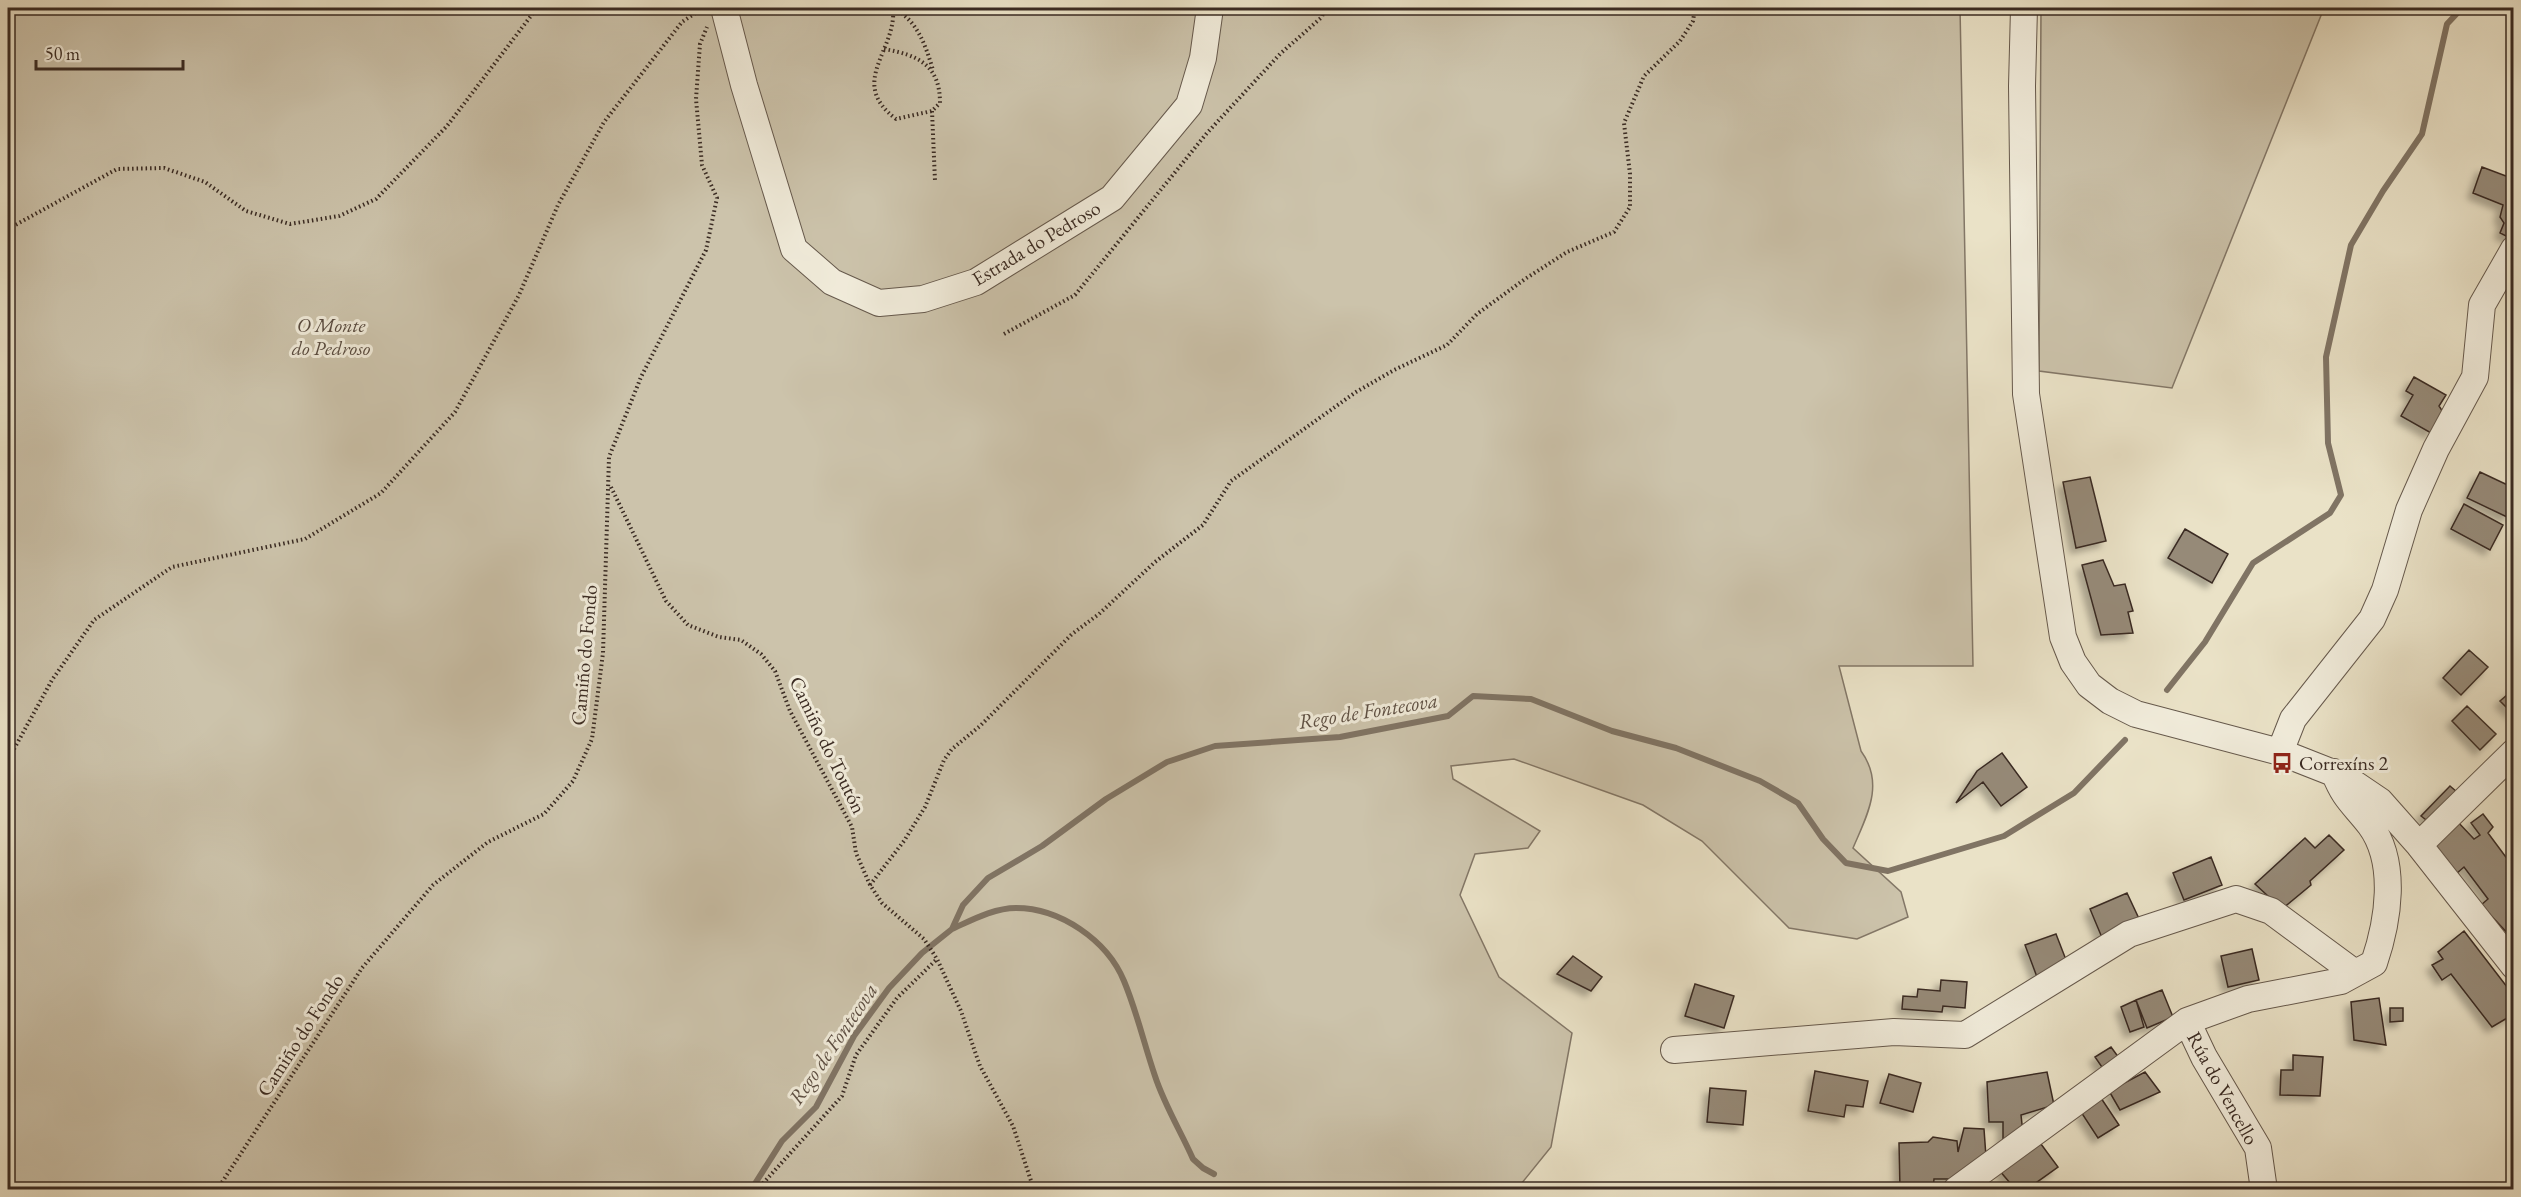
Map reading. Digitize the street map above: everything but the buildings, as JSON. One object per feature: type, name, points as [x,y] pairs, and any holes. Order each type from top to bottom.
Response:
[{"type":"street","name":"Estrada do Pedroso","points":[[718,12],[744,85],[794,249],[832,282],[879,303],[923,299],[976,282],[1112,198],[1189,105],[1203,58],[1210,8]]},
{"type":"street","points":[[2024,8],[2022,109],[2026,394],[2063,637],[2073,662],[2089,685],[2110,701],[2136,714],[2280,752],[2334,772],[2380,801],[2419,845],[2514,966]]},
{"type":"street","points":[[2280,752],[2292,719],[2372,619],[2385,590],[2409,510],[2436,449],[2475,377],[2482,305],[2514,249]]},
{"type":"street","points":[[2419,845],[2514,752]]},
{"type":"street","points":[[1956,1190],[2187,1021],[2248,999],[2341,981],[2374,963],[2385,931],[2388,868],[2371,827],[2343,796],[2334,772]]},
{"type":"street","points":[[1674,1050],[1894,1032],[1965,1035],[2129,934],[2236,899],[2271,911],[2355,973]]},
{"type":"street","name":"Rúa do Vencello","points":[[2187,1021],[2204,1057],[2258,1148],[2264,1190]]},
{"type":"path","points":[[8,229],[117,169],[164,168],[205,182],[246,211],[290,224],[339,216],[376,199],[447,126],[537,8]]},
{"type":"path","points":[[8,766],[14,749],[52,680],[94,620],[172,567],[304,539],[381,493],[433,437],[455,412],[477,373],[519,295],[558,206],[604,122],[682,22],[703,8]]},
{"type":"path","points":[[893,8],[907,16],[923,38],[940,87],[940,103],[932,111],[896,118],[882,108],[875,94],[873,76],[894,20],[893,8]]},
{"type":"path","points":[[1004,334],[1075,295],[1207,133],[1280,54],[1322,17],[1324,8]]},
{"type":"path","points":[[870,885],[904,841],[925,807],[944,760],[952,749],[980,726],[1072,634],[1106,608],[1155,562],[1203,525],[1232,481],[1356,392],[1447,345],[1477,314],[1525,279],[1567,252],[1614,232],[1630,207],[1630,174],[1624,123],[1644,76],[1680,41],[1693,21],[1695,8]]},
{"type":"path","name":"Camiño do Fondo","points":[[217,1190],[362,968],[433,885],[488,842],[544,813],[573,781],[592,738],[603,653],[610,486],[609,456],[641,376],[706,250],[717,198],[702,165],[696,99],[700,44],[718,12]]},
{"type":"path","points":[[884,49],[902,52],[934,70]]},
{"type":"path","points":[[932,111],[935,181]]},
{"type":"path","name":"Camiño do Toutón","points":[[610,486],[666,601],[673,609],[688,625],[719,637],[741,640],[761,654],[775,671],[790,711],[852,827],[856,853],[870,885],[882,903],[924,939],[937,959],[961,1011],[980,1066],[1013,1126],[1034,1190]]},
{"type":"path","points":[[758,1190],[842,1096],[856,1055],[897,998],[937,959]]},
{"type":"green space","name":"O Monte do Pedroso","points":[[8,8],[1960,8],[1973,666],[1839,666],[1861,751],[1872,775],[1873,787],[1868,812],[1853,848],[1901,892],[1908,917],[1857,939],[1789,928],[1702,841],[1643,805],[1514,759],[1451,766],[1453,779],[1540,831],[1528,848],[1475,854],[1460,895],[1499,977],[1572,1033],[1551,1147],[1517,1189],[8,1189]]},
{"type":"green space","points":[[2041,8],[2324,8],[2172,388],[2039,371]]},
{"type":"waterway","name":"Rego de Fontecova","points":[[2167,690],[2205,642],[2253,563],[2330,513],[2341,495],[2328,443],[2326,357],[2351,245],[2383,191],[2422,134],[2447,24],[2462,8]]},
{"type":"waterway","name":"Rego de Fontecova","points":[[751,1190],[782,1141],[816,1107],[854,1036],[889,988],[922,953],[952,929],[963,905],[988,878],[1042,846],[1106,799],[1167,762],[1215,746],[1340,737],[1448,716],[1473,696],[1531,699],[1612,731],[1676,748],[1760,781],[1798,803],[1823,839],[1846,863],[1888,871],[2004,836],[2074,793],[2125,740]]},
{"type":"waterway","points":[[952,929],[991,912],[1016,908],[1033,909],[1065,920],[1094,940],[1106,952],[1124,981],[1159,1086],[1193,1159],[1214,1174]]},
{"type":"place","name":"Correxíns 2","points":[[2282,763]]}]
